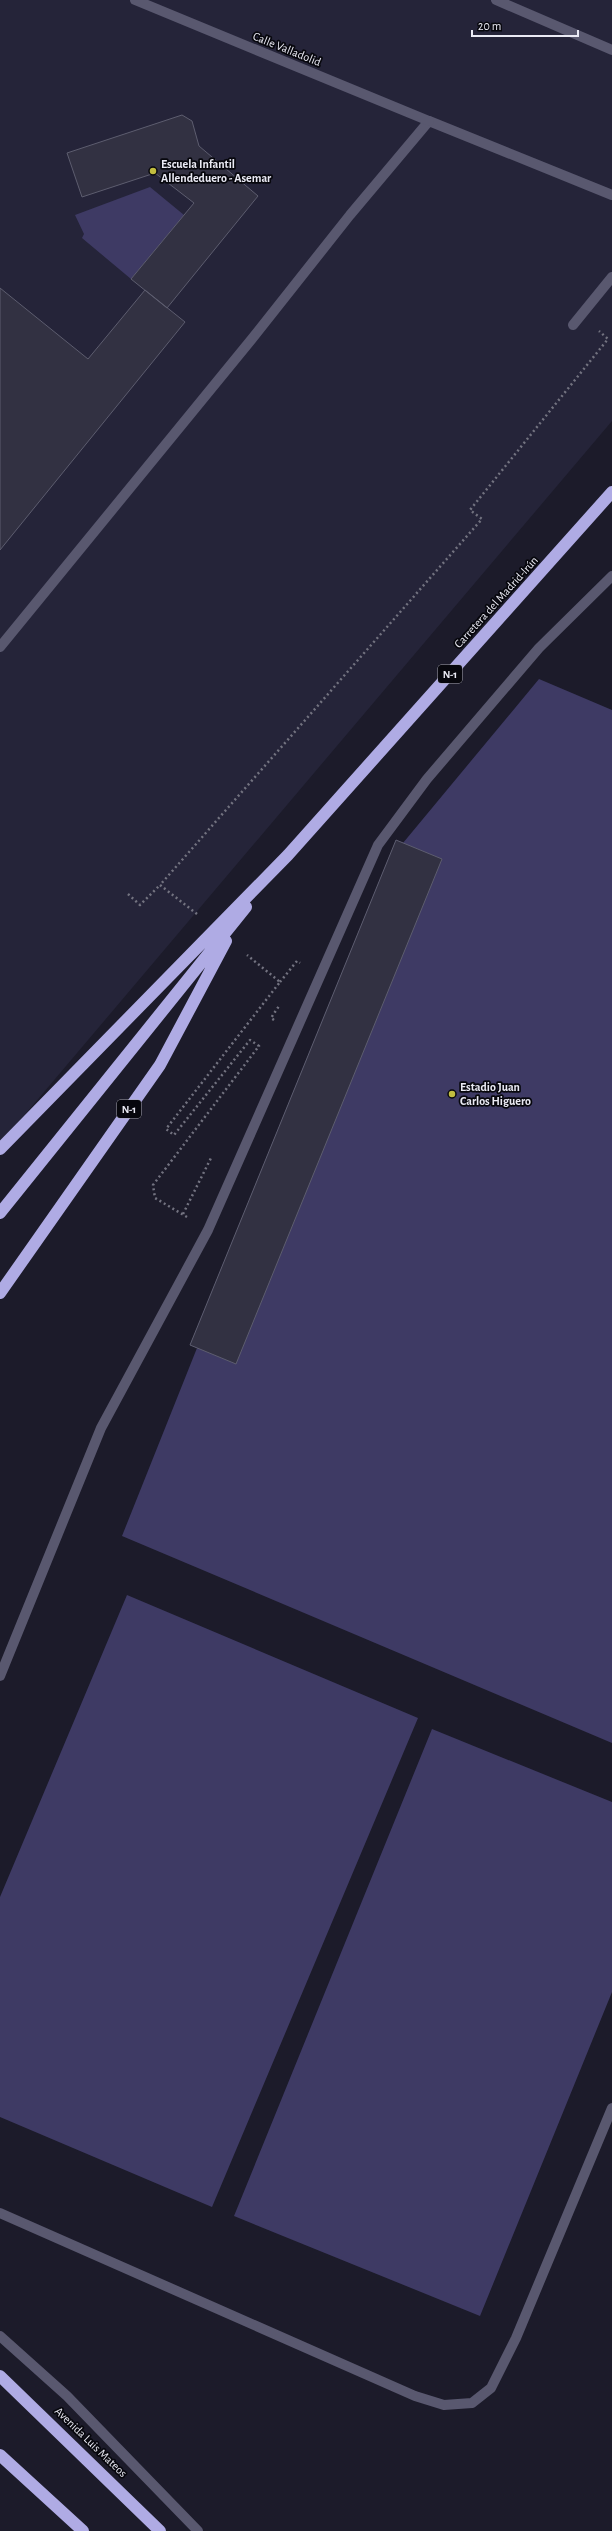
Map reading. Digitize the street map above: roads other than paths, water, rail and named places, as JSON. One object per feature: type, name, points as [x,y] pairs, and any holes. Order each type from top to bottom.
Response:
[{"type":"highway","name":"Carretera del Madrid-Irún","points":[[288,855],[612,492]]},
{"type":"highway","name":"N-1","points":[[0,1213],[288,855]]},
{"type":"highway","name":"N-1","points":[[0,1149],[288,855]]},
{"type":"highway","name":"N-1","points":[[0,1293],[160,1065],[241,914]]},
{"type":"highway","name":"Avenida Luis Mateos","points":[[0,2376],[160,2531]]},
{"type":"highway","points":[[0,2455],[83,2531]]},
{"type":"street","name":"Calle Valladolid","points":[[135,0],[429,122],[612,195]]},
{"type":"street","points":[[496,0],[612,50]]},
{"type":"street","points":[[0,647],[251,340],[355,210],[429,122]]},
{"type":"street","points":[[573,325],[612,277]]},
{"type":"street","points":[[0,1676],[101,1428],[208,1230],[378,845],[427,779],[540,648],[612,576]]},
{"type":"street","points":[[0,2213],[415,2396],[444,2405],[472,2403],[491,2388],[516,2338],[612,2108]]},
{"type":"street","points":[[0,2336],[66,2396],[198,2531]]},
{"type":"place","name":"Escuela Infantil Allendeduero - Asemar","points":[[153,171]]},
{"type":"place","name":"Estadio Juan Carlos Higuero","points":[[452,1094]]}]
